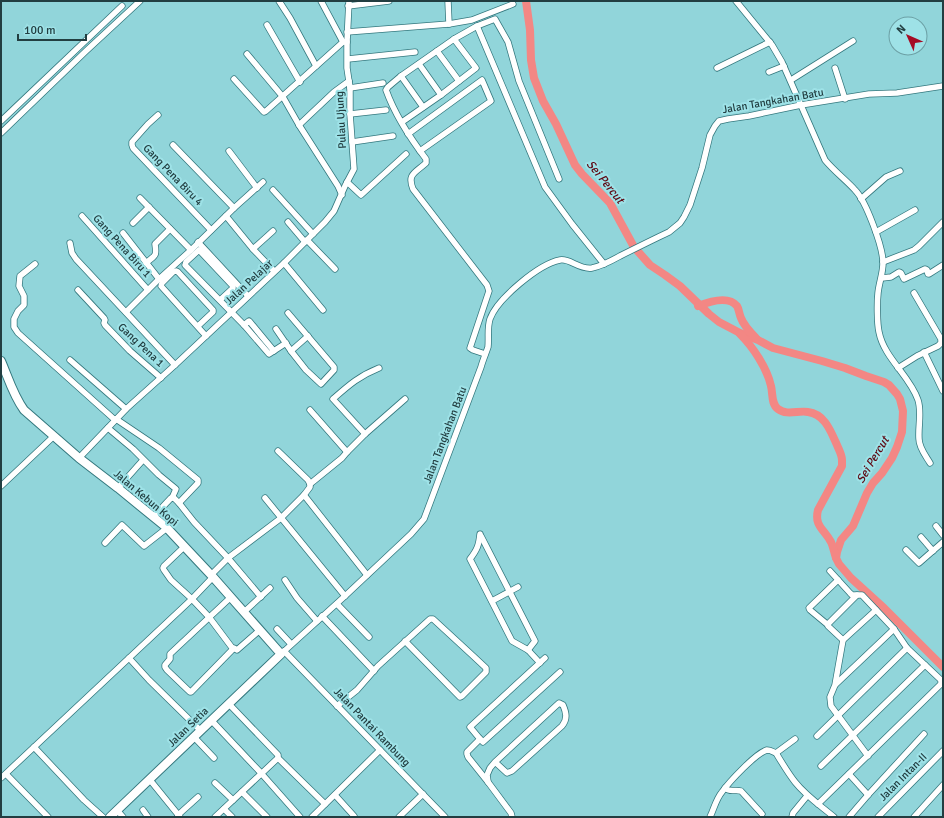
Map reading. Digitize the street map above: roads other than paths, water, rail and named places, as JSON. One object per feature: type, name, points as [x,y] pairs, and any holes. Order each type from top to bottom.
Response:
[{"type":"main road","name":"Jalan Kebun Kopi","points":[[1,361],[18,403],[24,410],[79,458],[167,528],[282,652]]},
{"type":"main road","name":"Jalan Setia","points":[[110,817],[282,652]]},
{"type":"street","points":[[1,133],[140,1]]},
{"type":"street","points":[[279,1],[316,66]]},
{"type":"street","points":[[234,79],[264,112],[345,42],[321,1]]},
{"type":"street","points":[[348,3],[389,1]]},
{"type":"street","points":[[448,1],[449,24]]},
{"type":"street","points":[[736,1],[770,42],[791,80],[825,160],[829,166],[856,191],[861,198],[876,232],[883,262],[882,278],[878,292],[879,332],[882,344],[913,388],[918,399],[920,407],[919,440],[921,447],[930,463]]},
{"type":"street","name":"Pulau Ujung","points":[[342,194],[354,169],[350,114],[350,88],[347,68],[348,59],[345,42],[347,32],[348,3]]},
{"type":"street","points":[[347,32],[449,24],[472,20],[514,4]]},
{"type":"street","points":[[1,121],[122,6]]},
{"type":"street","points":[[485,354],[470,348],[489,291],[487,285],[413,189],[410,182],[411,177],[426,163],[426,160],[408,134],[386,90],[401,76],[454,39],[477,26],[495,19],[508,42],[519,81],[559,179]]},
{"type":"street","points":[[267,25],[300,82]]},
{"type":"street","points":[[477,26],[545,187],[604,264]]},
{"type":"street","points":[[402,122],[476,68],[454,39]]},
{"type":"street","points":[[717,68],[770,42]]},
{"type":"street","points":[[791,80],[852,42]]},
{"type":"street","points":[[437,51],[458,81]]},
{"type":"street","points":[[348,59],[415,52]]},
{"type":"street","points":[[247,54],[283,97],[299,126],[342,194]]},
{"type":"street","points":[[420,64],[441,95]]},
{"type":"street","points":[[769,72],[784,66]]},
{"type":"street","points":[[835,68],[845,99]]},
{"type":"street","points":[[401,76],[423,107]]},
{"type":"street","points":[[299,126],[334,92],[349,80]]},
{"type":"street","points":[[408,134],[482,80],[491,101],[420,151]]},
{"type":"street","points":[[350,88],[383,83]]},
{"type":"street","name":"Jalan Tangkahan Batu","points":[[282,652],[345,596],[411,534],[424,519],[482,367],[488,346],[490,321],[493,313],[505,298],[527,278],[545,266],[560,260],[565,260],[587,268],[600,266],[658,238],[674,228],[684,217],[690,205],[702,168],[710,135],[717,122],[728,118],[749,116],[801,105],[869,94],[897,93],[943,86]]},
{"type":"street","points":[[350,114],[386,110]]},
{"type":"street","name":"Gang Pena Biru 4","points":[[158,115],[132,142],[133,148],[211,230]]},
{"type":"street","points":[[352,142],[393,136]]},
{"type":"street","points":[[173,146],[234,208]]},
{"type":"street","points":[[229,151],[257,188]]},
{"type":"street","points":[[347,182],[361,195],[406,154]]},
{"type":"street","points":[[861,198],[886,177],[900,171]]},
{"type":"street","points":[[126,312],[159,279],[263,182]]},
{"type":"street","points":[[273,190],[312,234]]},
{"type":"street","name":"Jalan Pelajar","points":[[79,458],[126,409],[175,365],[274,271],[284,264],[334,211],[342,194]]},
{"type":"street","points":[[140,198],[191,250]]},
{"type":"street","points":[[133,223],[149,207]]},
{"type":"street","points":[[876,232],[915,210]]},
{"type":"street","name":"Gang Pena Biru 1","points":[[82,216],[148,290]]},
{"type":"street","points":[[226,216],[253,249],[274,271]]},
{"type":"street","points":[[288,222],[335,269]]},
{"type":"street","points":[[883,262],[914,250],[943,222]]},
{"type":"street","points":[[146,263],[156,254],[155,244],[170,229]]},
{"type":"street","points":[[253,249],[273,231]]},
{"type":"street","points":[[123,233],[159,279]]},
{"type":"street","points":[[198,242],[248,296]]},
{"type":"street","points":[[70,243],[72,253],[76,259],[175,365]]},
{"type":"street","points":[[220,300],[233,288],[233,286],[200,250],[198,250],[186,262],[185,265],[244,325],[249,321],[250,322],[272,353],[286,343]]},
{"type":"street","points":[[35,264],[20,276],[19,286],[24,296],[24,304],[14,319],[14,327],[18,333],[37,351],[116,420],[159,448],[198,480],[198,483],[179,503]]},
{"type":"street","points":[[284,264],[323,310]]},
{"type":"street","points":[[882,278],[891,277],[899,272],[904,279],[926,269],[929,274],[943,265]]},
{"type":"street","points":[[198,326],[214,310],[178,272],[173,272],[161,286],[206,336]]},
{"type":"street","name":"Gang Pena 1","points":[[78,290],[104,318],[105,325],[130,351],[161,378]]},
{"type":"street","points":[[898,368],[924,352],[941,344],[941,339],[914,293]]},
{"type":"street","points":[[276,329],[306,370],[321,384],[332,373],[334,367],[288,313]]},
{"type":"street","points":[[291,351],[308,336]]},
{"type":"street","points":[[924,352],[943,391]]},
{"type":"street","points":[[70,360],[126,409]]},
{"type":"street","points":[[365,434],[333,399],[352,382],[379,368]]},
{"type":"street","points":[[1,778],[192,599],[228,558],[281,518],[304,495],[310,487],[310,484],[342,458],[365,434],[404,399]]},
{"type":"street","points":[[310,410],[347,452]]},
{"type":"street","points":[[108,428],[176,489],[172,498],[153,517]]},
{"type":"street","points":[[1,486],[54,436]]},
{"type":"street","points":[[278,451],[308,480],[310,484]]},
{"type":"street","points":[[118,488],[143,460]]},
{"type":"street","points":[[304,495],[367,575]]},
{"type":"street","points":[[172,498],[179,503],[261,597]]},
{"type":"street","points":[[265,498],[345,596]]},
{"type":"street","points":[[105,543],[122,525],[144,546],[167,528]]},
{"type":"street","points":[[936,526],[943,535]]},
{"type":"street","points":[[528,650],[535,640],[480,534],[480,542],[470,559],[512,641],[528,650],[540,663]]},
{"type":"street","points":[[921,537],[933,551]]},
{"type":"street","points":[[906,550],[919,563],[943,542]]},
{"type":"street","points":[[184,546],[163,568],[171,580],[209,617],[233,648],[237,650],[260,630]]},
{"type":"street","points":[[818,804],[941,684],[940,680],[907,648],[894,629],[862,595],[852,595],[830,571]]},
{"type":"street","points":[[286,580],[297,598],[317,621]]},
{"type":"street","points":[[838,580],[809,608],[843,640]]},
{"type":"street","points":[[244,612],[270,588]]},
{"type":"street","points":[[492,602],[518,588]]},
{"type":"street","points":[[828,625],[857,595]]},
{"type":"street","points":[[231,598],[170,654],[170,659],[165,665],[166,668],[190,692],[233,648]]},
{"type":"street","points":[[336,604],[369,637]]},
{"type":"street","points":[[868,756],[830,706],[830,697],[835,684],[843,640],[876,610]]},
{"type":"street","points":[[322,616],[374,671]]},
{"type":"street","points":[[337,706],[358,690],[374,671],[405,641],[430,619],[433,619],[470,654],[484,665],[486,672],[460,697],[405,641]]},
{"type":"street","points":[[277,629],[291,644]]},
{"type":"street","points":[[835,684],[894,629]]},
{"type":"street","points":[[817,736],[907,648]]},
{"type":"street","name":"Jalan Pantai Rambung","points":[[282,652],[445,817]]},
{"type":"street","points":[[129,658],[197,734],[214,758]]},
{"type":"street","points":[[546,658],[470,727],[480,739],[483,742],[560,672]]},
{"type":"street","points":[[821,766],[924,665]]},
{"type":"street","points":[[488,782],[487,775],[490,768],[496,762],[559,703],[563,705],[566,711],[565,723],[512,771],[507,773],[496,762]]},
{"type":"street","points":[[229,704],[278,755],[278,758],[325,804]]},
{"type":"street","points":[[211,720],[300,817]]},
{"type":"street","points":[[849,817],[924,734]]},
{"type":"street","points":[[480,739],[469,749],[467,754],[511,813],[512,817]]},
{"type":"street","points":[[776,753],[795,739]]},
{"type":"street","points":[[34,747],[84,800],[103,817]]},
{"type":"street","points":[[312,817],[380,750]]},
{"type":"street","points":[[710,817],[721,793],[725,788],[737,774],[758,755],[767,750],[776,753],[794,781],[807,796],[834,817]]},
{"type":"street","name":"Jalan Intan-II","points":[[878,817],[943,751]]},
{"type":"street","points":[[215,817],[278,758]]},
{"type":"street","points":[[6,774],[48,817]]},
{"type":"street","points":[[849,774],[868,795]]},
{"type":"street","points":[[150,780],[179,816],[198,797]]},
{"type":"street","points":[[215,783],[233,800]]},
{"type":"street","points":[[914,817],[943,785]]},
{"type":"street","points":[[725,788],[730,792],[737,790],[741,791],[762,814]]},
{"type":"street","points":[[242,792],[267,817]]},
{"type":"street","points":[[399,817],[423,794]]},
{"type":"street","points":[[335,795],[354,816]]},
{"type":"street","points":[[792,817],[793,813],[807,796]]},
{"type":"street","points":[[224,809],[232,817]]},
{"type":"street","points":[[118,810],[123,817]]},
{"type":"street","points":[[143,810],[148,817]]},
{"type":"waterway","name":"Sei Percut","points":[[526,1],[534,78],[543,101],[556,124],[575,165],[610,203],[634,247],[650,265],[680,286],[719,322],[740,333],[773,348],[845,368],[884,382],[897,394],[903,411],[902,432],[897,447],[892,458],[867,493],[853,526],[841,540],[836,558],[851,578],[884,608],[943,667]]},
{"type":"waterway","points":[[698,306],[718,300],[733,303],[738,307],[744,324],[756,338]]},
{"type":"waterway","name":"Sei Percut","points":[[740,334],[750,345],[763,365],[769,379],[772,389],[773,402],[776,407],[785,412],[814,413],[819,416],[830,429],[842,458],[842,466],[818,510],[817,520],[820,527],[831,542],[836,558]]}]
